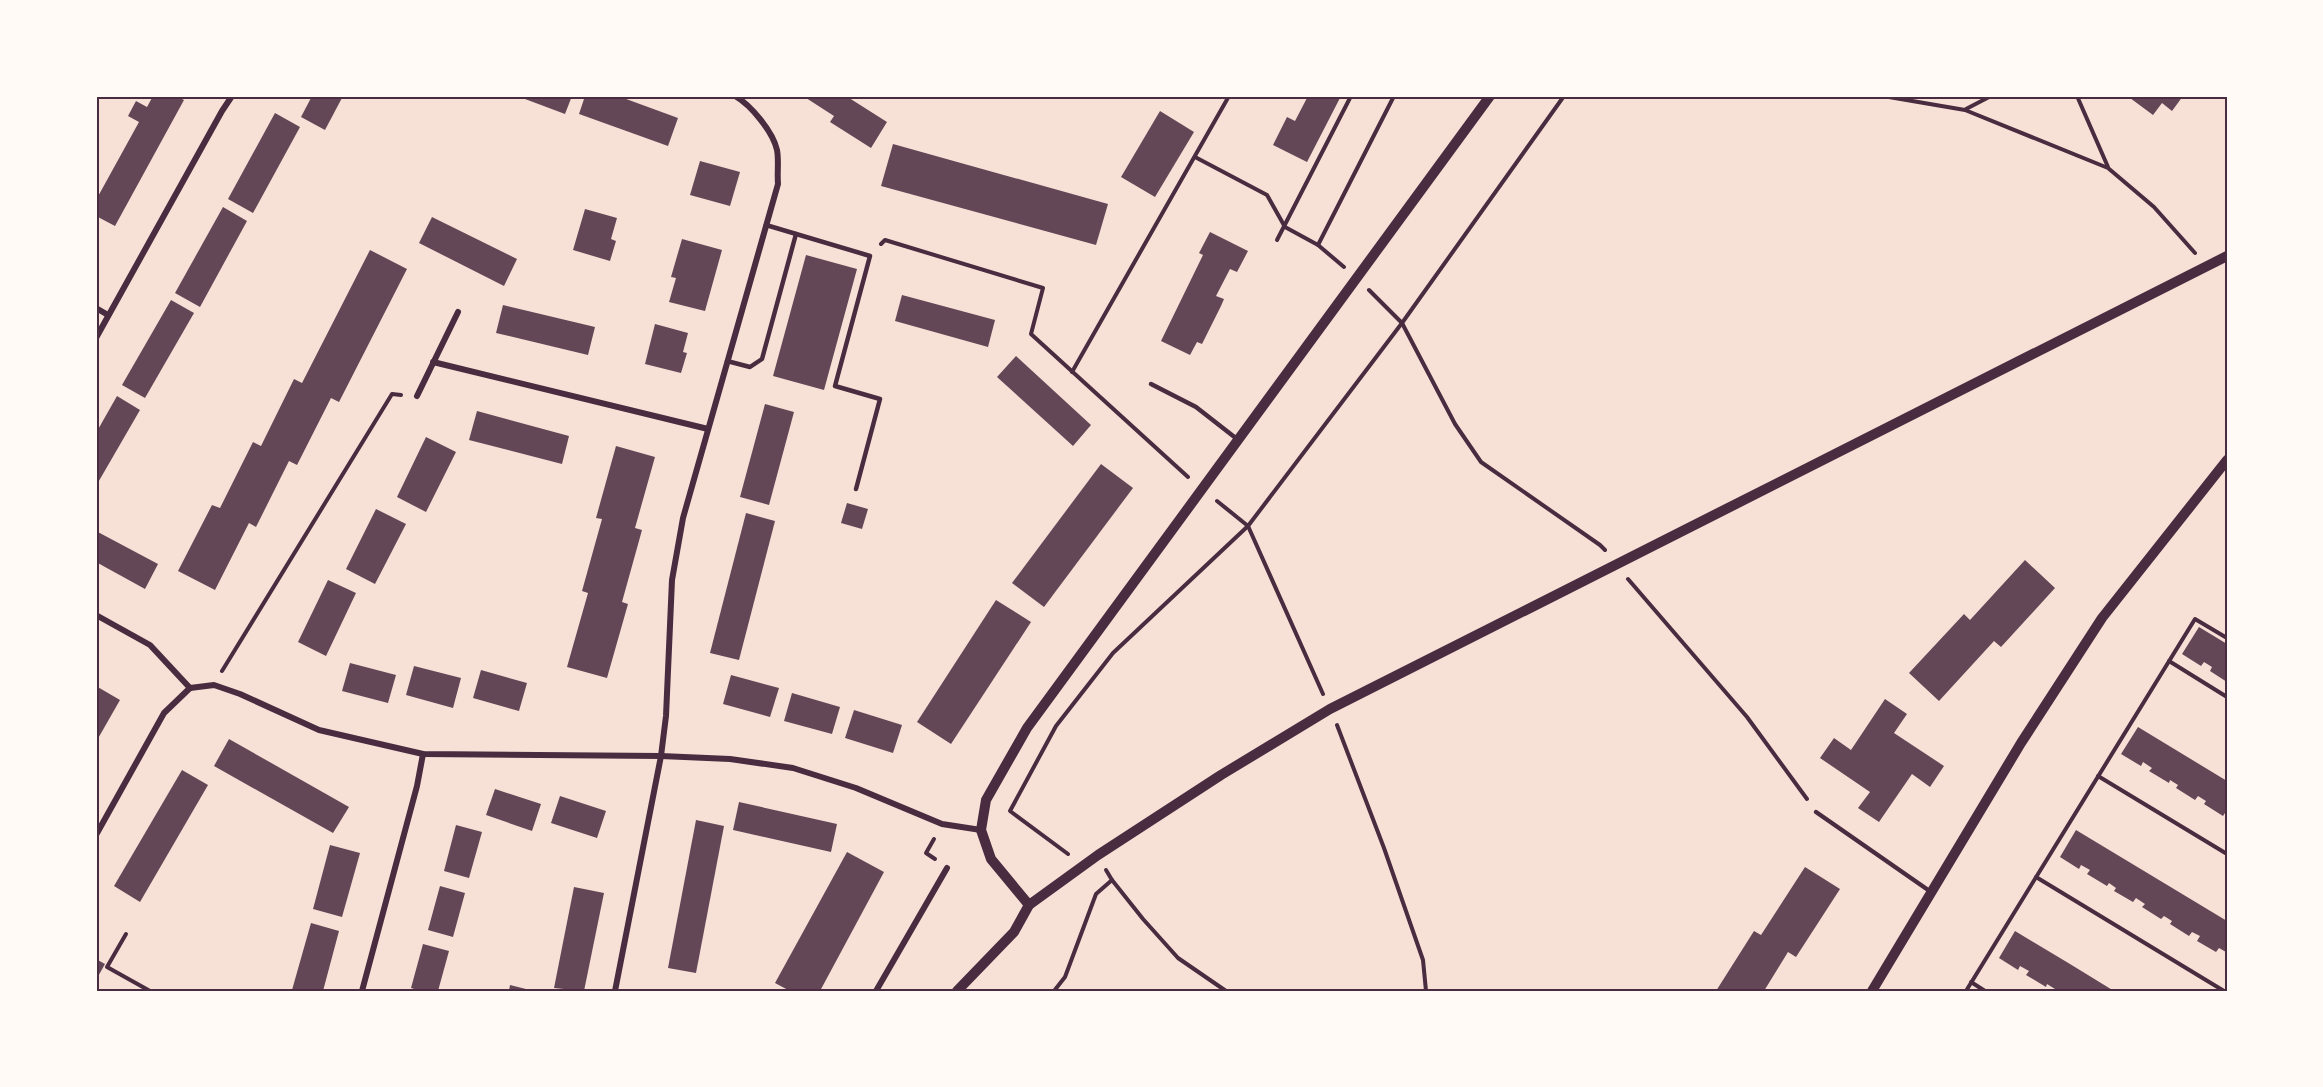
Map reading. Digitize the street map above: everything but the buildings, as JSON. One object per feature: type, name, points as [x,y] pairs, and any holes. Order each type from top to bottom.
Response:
[{"type":"street","points":[[96,338],[232,96]]},
{"type":"street","points":[[615,991],[661,756],[666,716],[672,580],[683,518],[778,184],[777,149],[762,122],[743,100],[735,96]]},
{"type":"street","points":[[1029,905],[991,859],[981,830],[986,800],[1027,729],[1490,96]]},
{"type":"street","points":[[957,991],[1014,932],[1029,905],[1098,855],[1221,775],[1330,709],[2227,256]]},
{"type":"street","points":[[96,308],[108,315]]},
{"type":"street","points":[[417,396],[458,312]]},
{"type":"street","points":[[433,362],[708,429]]},
{"type":"street","points":[[1872,991],[2021,743],[2102,618],[2227,460]]},
{"type":"street","points":[[96,615],[150,645],[190,688]]},
{"type":"street","points":[[96,835],[164,713],[190,688],[214,685],[240,694],[319,730],[423,754],[661,756],[730,759],[793,768],[856,788],[942,824],[981,830]]},
{"type":"street","points":[[362,991],[417,786],[423,754]]},
{"type":"street","points":[[876,991],[947,868]]},
{"type":"lane","points":[[766,225],[870,256],[835,386],[880,399],[856,489]]},
{"type":"lane","points":[[727,361],[750,367],[762,359],[796,234]]},
{"type":"lane","points":[[1151,384],[1196,407],[1239,440]]},
{"type":"lane","points":[[1816,812],[1931,892]]},
{"type":"path","points":[[1072,372],[1229,96]]},
{"type":"path","points":[[1277,240],[1351,96]]},
{"type":"path","points":[[1318,245],[1394,96]]},
{"type":"path","points":[[1226,991],[1178,958],[1112,880],[1098,855],[1068,854],[1010,811],[1056,726],[1113,653],[1248,526],[1402,323],[1564,96]]},
{"type":"path","points":[[1883,96],[1965,110],[2108,168],[2154,207],[2197,254]]},
{"type":"path","points":[[1965,110],[1991,96]]},
{"type":"path","points":[[2077,96],[2108,168]]},
{"type":"path","points":[[1195,157],[1267,195],[1285,227],[1318,245],[1358,278],[1402,323],[1455,424],[1481,462],[1600,545],[1747,717],[1816,812]]},
{"type":"path","points":[[870,256],[885,240],[1043,288],[1031,334],[1202,490],[1248,526],[1330,709],[1370,808],[1423,960],[1426,991]]},
{"type":"path","points":[[214,685],[392,394],[417,396]]},
{"type":"path","points":[[1966,991],[2195,619],[2227,638]]},
{"type":"path","points":[[2169,661],[2227,697]]},
{"type":"path","points":[[2098,776],[2227,854]]},
{"type":"path","points":[[942,824],[926,853],[947,868]]},
{"type":"path","points":[[2036,877],[2224,991]]},
{"type":"path","points":[[1054,991],[1065,977],[1096,894],[1112,880]]},
{"type":"path","points":[[126,934],[107,967],[150,991]]},
{"type":"path","points":[[1971,982],[1985,991]]}]
